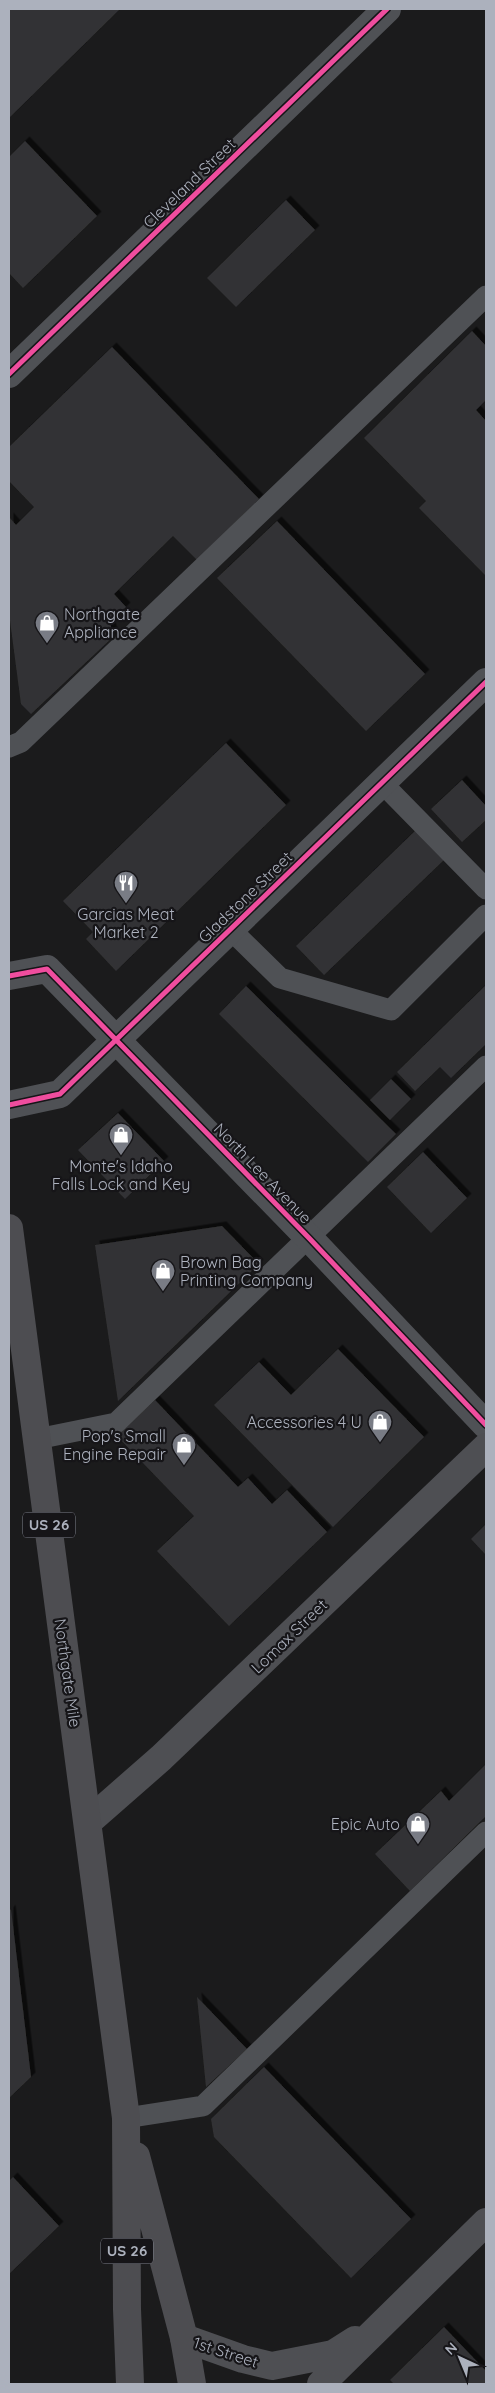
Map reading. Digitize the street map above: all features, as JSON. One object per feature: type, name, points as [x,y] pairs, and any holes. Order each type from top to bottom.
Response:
[{"type":"highway","name":"Northgate Mile","points":[[9,1228],[126,2118],[127,2309],[130,2384]]},
{"type":"highway","name":"Northgate Mile","points":[[126,2118],[184,2338],[192,2384]]},
{"type":"main road","name":"Lomax Street","points":[[88,1822],[161,1758],[486,1446]]},
{"type":"main road","name":"1st Street","points":[[321,2384],[486,2222]]},
{"type":"main road","name":"1st Street","points":[[184,2338],[243,2359],[272,2366],[333,2354],[378,2326]]},
{"type":"street","name":"Cleveland Street","points":[[9,374],[387,9]]},
{"type":"street","name":"Gladstone Street","points":[[9,1105],[60,1094],[486,682]]},
{"type":"street","name":"North Lee Avenue","points":[[9,976],[47,969],[309,1238],[486,1425]]},
{"type":"lane","points":[[9,747],[21,742],[486,296]]},
{"type":"lane","points":[[382,783],[486,889]]},
{"type":"lane","points":[[230,929],[280,978],[391,1010],[486,915]]},
{"type":"lane","points":[[37,1438],[116,1424],[486,1066]]},
{"type":"lane","points":[[126,2118],[203,2106],[486,1832]]},
{"type":"building","points":[[9,9],[120,9],[9,118]]},
{"type":"building","points":[[25,141],[97,216],[23,288],[9,273],[9,157]]},
{"type":"building","points":[[286,200],[315,230],[236,307],[207,278]]},
{"type":"building","points":[[472,331],[486,346],[486,400],[476,410],[486,421],[486,576],[419,508],[426,501],[364,438]]},
{"type":"building","points":[[112,347],[259,499],[197,560],[173,536],[114,594],[126,607],[110,623],[114,636],[31,714],[21,704],[9,613],[9,517],[16,525],[34,507],[9,481],[9,447]]},
{"type":"building","points":[[277,521],[425,674],[366,731],[217,578]]},
{"type":"building","points":[[226,743],[286,805],[116,971],[86,939],[93,932],[63,901]]},
{"type":"building","points":[[462,780],[486,806],[486,820],[462,842],[431,809]]},
{"type":"building","points":[[416,830],[445,859],[324,975],[296,946]]},
{"type":"building","points":[[486,985],[486,1044],[451,1078],[440,1067],[415,1091],[397,1072]]},
{"type":"building","points":[[246,986],[396,1134],[368,1162],[219,1014]]},
{"type":"building","points":[[391,1079],[411,1099],[390,1120],[370,1100]]},
{"type":"building","points":[[118,1113],[164,1161],[125,1199],[78,1150]]},
{"type":"building","points":[[423,1152],[467,1198],[431,1233],[387,1187]]},
{"type":"building","points":[[222,1226],[259,1264],[118,1401],[95,1245]]},
{"type":"building","points":[[338,1349],[424,1437],[333,1527],[214,1405],[259,1362],[291,1395]]},
{"type":"building","points":[[155,1400],[238,1487],[248,1478],[272,1504],[287,1490],[327,1532],[229,1626],[157,1551],[194,1516],[117,1436]]},
{"type":"building","points":[[486,1524],[486,1555],[471,1539]]},
{"type":"building","points":[[486,1764],[486,1816],[410,1891],[375,1854],[441,1791],[449,1801]]},
{"type":"building","points":[[11,1909],[31,2077],[9,2098],[9,1912]]},
{"type":"building","points":[[197,1997],[247,2049],[206,2087]]},
{"type":"building","points":[[264,2067],[411,2219],[351,2278],[214,2137],[211,2119]]},
{"type":"building","points":[[13,2177],[59,2226],[9,2274],[9,2181]]},
{"type":"building","points":[[444,2327],[486,2371],[486,2384],[394,2384],[390,2380]]},
{"type":"cycle path","points":[[9,374],[387,9]]},
{"type":"cycle path","points":[[9,1105],[60,1094],[486,682]]},
{"type":"cycle path","points":[[9,976],[47,969],[309,1238],[486,1425]]},
{"type":"place","name":"Northgate Appliance","points":[[47,644]]},
{"type":"place","name":"Garcias Meat Market 2","points":[[126,904]]},
{"type":"place","name":"Monte's Idaho Falls Lock and Key","points":[[121,1156]]},
{"type":"place","name":"Brown Bag Printing Company","points":[[163,1292]]},
{"type":"place","name":"Accessories 4 U","points":[[380,1443]]},
{"type":"place","name":"Pop's Small Engine Repair","points":[[184,1466]]},
{"type":"place","name":"Epic Auto","points":[[418,1845]]}]
